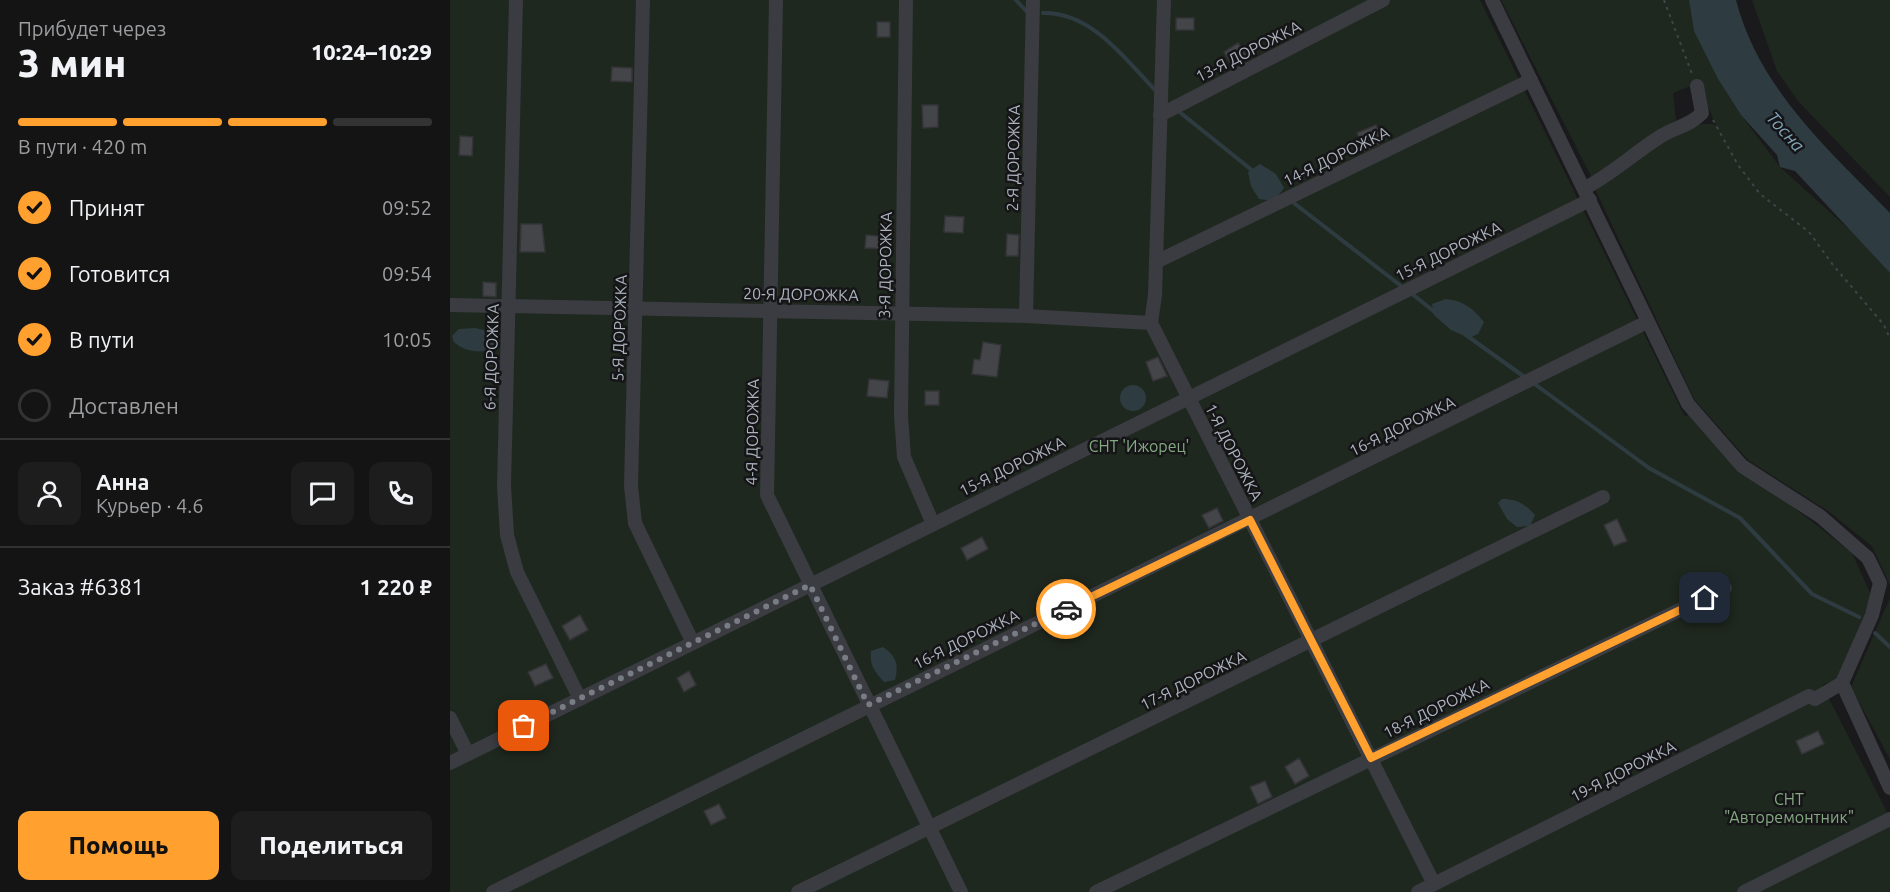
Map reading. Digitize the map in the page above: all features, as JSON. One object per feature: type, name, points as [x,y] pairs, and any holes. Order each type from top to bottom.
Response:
[{"type":"street","name":"6-Я ДОРОЖКА","points":[[516,0],[504,486],[507,535],[517,572],[580,699]]},
{"type":"street","name":"5-Я ДОРОЖКА","points":[[644,0],[637,308],[630,486],[635,523],[693,643]]},
{"type":"street","name":"4-Я ДОРОЖКА","points":[[776,0],[767,495],[961,892]]},
{"type":"street","name":"3-Я ДОРОЖКА","points":[[906,0],[901,416],[904,457],[933,524]]},
{"type":"street","name":"2-Я ДОРОЖКА","points":[[1026,316],[1033,0]]},
{"type":"street","points":[[1150,323],[1156,262],[1163,114],[1164,0]]},
{"type":"street","name":"13-Я ДОРОЖКА","points":[[1163,114],[1383,0]]},
{"type":"street","points":[[1492,0],[1688,404],[1742,466],[1820,516],[1868,558],[1880,583],[1872,615],[1842,683],[1890,788]]},
{"type":"street","name":"14-Я ДОРОЖКА","points":[[1156,262],[1531,80]]},
{"type":"street","name":"15-Я ДОРОЖКА","points":[[450,763],[1415,286],[1588,194],[1659,137],[1695,120],[1702,113],[1697,86]]},
{"type":"street","name":"20-Я ДОРОЖКА","points":[[450,305],[1026,316],[1150,323]]},
{"type":"street","name":"16-Я ДОРОЖКА","points":[[493,892],[1647,322]]},
{"type":"street","name":"1-Я ДОРОЖКА","points":[[1150,323],[1434,884]]},
{"type":"street","name":"17-Я ДОРОЖКА","points":[[798,892],[1603,497]]},
{"type":"street","name":"18-Я ДОРОЖКА","points":[[1096,892],[1725,588]]},
{"type":"street","name":"19-Я ДОРОЖКА","points":[[1418,892],[1809,696],[1815,699],[1842,683]]},
{"type":"street","points":[[450,718],[468,754]]},
{"type":"street","points":[[1744,892],[1890,819]]},
{"type":"path","points":[[1664,0],[1697,86]]},
{"type":"path","points":[[1712,118],[1738,165],[1760,194],[1809,232],[1833,265],[1884,325],[1890,339]]},
{"type":"green space","name":"СНТ 'Ижорец'","points":[[450,0],[1480,0],[1685,417],[1689,414],[1739,470],[1793,507],[1852,553],[1872,597],[1837,679],[1822,685],[1890,818],[1890,892],[450,892]]},
{"type":"green space","points":[[1501,0],[1689,0],[1694,31],[1718,79],[1741,115],[1780,167],[1853,233],[1890,273],[1890,585],[1872,546],[1828,511],[1748,460],[1694,399],[1595,189],[1636,157],[1670,136],[1702,124],[1716,125],[1698,83],[1673,93],[1676,120],[1592,178]]},
{"type":"green space","points":[[1752,0],[1890,0],[1890,197],[1798,101],[1777,71]]},
{"type":"green space","points":[[1890,598],[1890,759],[1851,687]]},
{"type":"water","name":"Тосна","points":[[1689,0],[1736,0],[1761,62],[1778,90],[1820,141],[1890,213],[1890,273],[1795,171],[1780,167],[1777,155],[1741,115],[1718,79],[1694,31]]},
{"type":"water","points":[[1260,164],[1276,174],[1284,188],[1274,201],[1259,199],[1251,186],[1248,172]]},
{"type":"water","points":[[1446,299],[1463,303],[1480,317],[1484,322],[1478,334],[1469,338],[1451,330],[1434,315],[1432,304]]},
{"type":"water","points":[[475,328],[498,333],[500,344],[489,350],[477,351],[464,348],[454,342],[452,336],[459,329]]},
{"type":"water","points":[[1133,385],[1142,389],[1146,398],[1142,407],[1133,411],[1124,407],[1120,398],[1124,389]]},
{"type":"water","points":[[1502,499],[1516,501],[1531,511],[1535,515],[1530,526],[1517,527],[1507,519],[1498,503]]},
{"type":"water","points":[[883,647],[895,661],[897,669],[895,680],[884,682],[872,664],[871,651]]},
{"type":"building","points":[[1176,18],[1194,18],[1194,30],[1176,30]]},
{"type":"building","points":[[877,22],[890,22],[890,37],[877,37]]},
{"type":"building","points":[[1238,43],[1249,59],[1233,67],[1224,52]]},
{"type":"building","points":[[612,67],[632,68],[632,82],[611,81]]},
{"type":"building","points":[[922,105],[938,105],[938,127],[923,128]]},
{"type":"building","points":[[1376,125],[1383,142],[1365,151],[1357,133]]},
{"type":"building","points":[[460,136],[473,137],[472,156],[459,155]]},
{"type":"building","points":[[945,216],[964,217],[963,233],[944,232]]},
{"type":"building","points":[[521,224],[542,224],[545,252],[520,252]]},
{"type":"building","points":[[1007,234],[1019,235],[1018,256],[1006,256]]},
{"type":"building","points":[[866,235],[888,237],[887,249],[865,248]]},
{"type":"building","points":[[483,282],[496,283],[496,297],[483,296]]},
{"type":"building","points":[[983,342],[1001,345],[997,377],[972,374],[974,359],[980,360]]},
{"type":"building","points":[[1158,357],[1167,376],[1153,381],[1146,362]]},
{"type":"building","points":[[869,379],[889,381],[887,398],[867,396]]},
{"type":"building","points":[[925,391],[939,391],[939,405],[925,405]]},
{"type":"building","points":[[1217,508],[1223,521],[1209,528],[1202,515]]},
{"type":"building","points":[[1617,519],[1627,541],[1614,546],[1604,525]]},
{"type":"building","points":[[982,537],[988,549],[967,560],[961,548]]},
{"type":"building","points":[[580,615],[588,630],[570,640],[562,626]]},
{"type":"building","points":[[546,664],[553,678],[535,686],[528,672]]},
{"type":"building","points":[[689,671],[696,685],[684,692],[677,678]]},
{"type":"building","points":[[1818,731],[1824,744],[1802,754],[1796,741]]},
{"type":"building","points":[[1299,758],[1309,776],[1295,784],[1285,767]]},
{"type":"building","points":[[1265,781],[1272,797],[1258,804],[1250,787]]},
{"type":"building","points":[[719,804],[726,818],[711,825],[704,811]]},
{"type":"waterway","points":[[1016,0],[1027,12]]},
{"type":"waterway","points":[[1043,13],[1077,20],[1092,29],[1119,52],[1155,90]]},
{"type":"waterway","points":[[1177,110],[1253,171]]},
{"type":"waterway","points":[[1290,200],[1405,289]]},
{"type":"waterway","points":[[1411,293],[1436,313]]},
{"type":"waterway","points":[[1466,335],[1526,378]]},
{"type":"waterway","points":[[1532,382],[1649,468],[1740,518],[1812,594],[1859,617]]},
{"type":"waterway","points":[[1875,633],[1890,647]]},
{"type":"way so far","points":[[524,726],[810,585],[868,705],[1066,609]]},
{"type":"route","points":[[1066,609],[1250,520],[1371,758],[1705,598]]},
{"type":"park label","name":"СНТ \"Авторемонтник\"","points":[[1789,808]]}]
